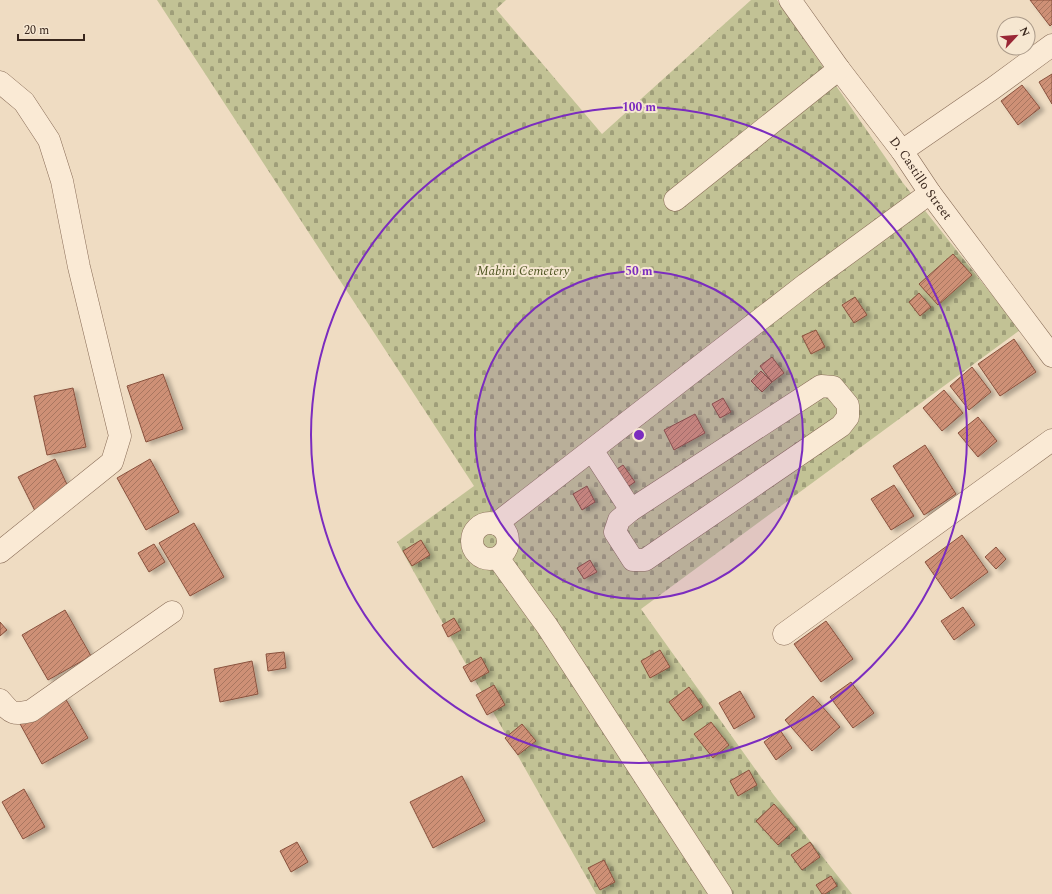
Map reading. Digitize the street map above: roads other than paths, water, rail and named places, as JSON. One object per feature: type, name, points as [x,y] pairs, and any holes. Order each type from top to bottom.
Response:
[{"type":"street","name":"D. Castillo Street","points":[[790,0],[838,69],[902,151],[930,193],[1052,356]]},
{"type":"street","points":[[902,151],[992,89],[1052,45]]},
{"type":"street","points":[[674,200],[838,69]]},
{"type":"street","points":[[0,82],[24,102],[49,140],[62,181],[79,267],[120,436],[112,462],[0,552]]},
{"type":"street","points":[[496,524],[806,284],[930,193]]},
{"type":"street","points":[[821,386],[833,387],[848,405],[848,417],[841,426],[645,560],[633,560],[616,532],[619,520],[631,510],[821,386]]},
{"type":"street","points":[[784,634],[1052,440]]},
{"type":"street","points":[[592,450],[631,510]]},
{"type":"street","points":[[486,523],[496,524],[502,527],[506,532],[509,543],[507,550],[503,555],[498,558],[488,560],[477,554],[472,542],[475,531],[480,526],[486,523]]},
{"type":"street","points":[[498,558],[547,626],[721,894]]},
{"type":"street","points":[[0,700],[8,710],[18,714],[31,711],[172,612]]},
{"type":"park label","name":"Mabini Cemetery","points":[[523,271]]}]
